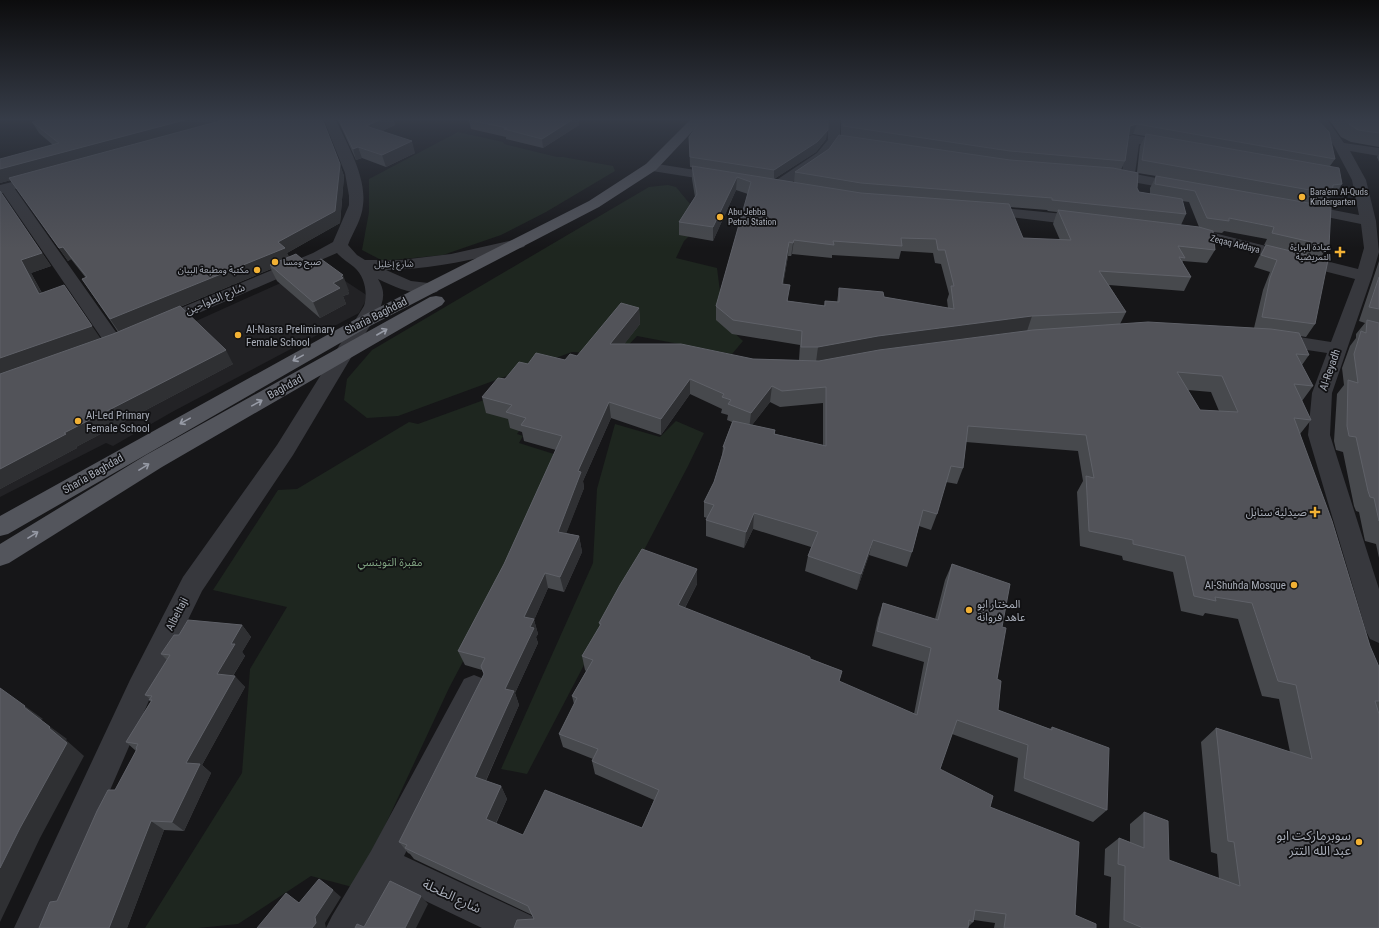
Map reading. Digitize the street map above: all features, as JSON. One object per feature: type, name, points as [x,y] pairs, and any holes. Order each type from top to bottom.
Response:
[{"type":"main road","name":"Sharia Baghdad","points":[[0,527],[179,424],[362,323],[569,218],[594,204],[651,167],[657,161]]},
{"type":"main road","name":"Baghdad","points":[[0,556],[154,461],[529,248],[569,218]]},
{"type":"street","points":[[340,245],[356,205],[355,188],[347,161]]},
{"type":"street","points":[[777,186],[814,161]]},
{"type":"street","points":[[1130,161],[1128,176],[1142,187]]},
{"type":"street","name":"Al-Reyadh","points":[[1346,161],[1368,221],[1372,248],[1364,276],[1322,393],[1319,435],[1379,631]]},
{"type":"street","points":[[651,167],[732,179]]},
{"type":"street","points":[[1093,173],[1142,187],[1198,190]]},
{"type":"street","points":[[4,189],[58,174]]},
{"type":"street","points":[[762,184],[796,189]]},
{"type":"street","name":"شارع الطواحين","points":[[4,189],[121,339],[319,256],[340,245]]},
{"type":"street","points":[[1291,206],[1368,221]]},
{"type":"street","points":[[966,209],[1098,223]]},
{"type":"street","name":"Zeqaq Addaya","points":[[1169,231],[1190,227],[1364,276]]},
{"type":"street","name":"شارع إخليل","points":[[340,245],[348,257],[361,264],[391,266],[436,262],[475,255],[518,244]]},
{"type":"street","points":[[361,264],[405,285],[416,288],[431,288]]},
{"type":"street","name":"Albeltaji","points":[[32,928],[140,689],[192,584],[285,450],[372,308],[376,299],[375,287],[361,264]]},
{"type":"street","points":[[1346,325],[1366,330]]},
{"type":"street","points":[[1254,337],[1337,349]]},
{"type":"street","points":[[344,928],[383,863],[474,688]]},
{"type":"street","name":"شارع الطحلة","points":[[383,863],[520,928]]},
{"type":"shaded area","points":[[305,272],[333,273],[368,296],[359,313],[172,412],[113,446],[106,443],[0,497],[0,397],[185,326]]},
{"type":"green space","points":[[403,161],[587,161],[613,166],[615,171],[546,212],[501,235],[443,255],[383,261],[362,250],[369,212],[369,179]]},
{"type":"green space","points":[[668,185],[676,187],[704,221],[684,241],[676,258],[717,268],[724,323],[743,341],[732,354],[637,336],[619,355],[572,352],[398,416],[367,418],[344,400],[347,379],[372,350],[649,187]]},
{"type":"green space","name":"مقبرة التوينسي","points":[[525,385],[529,418],[517,434],[523,436],[519,443],[557,455],[499,593],[449,688],[356,888],[311,876],[238,924],[198,928],[145,928],[242,773],[250,669],[287,607],[213,590],[278,490],[297,489],[409,422],[418,424]]},
{"type":"green space","points":[[676,421],[704,433],[688,466],[527,774],[501,769],[593,563],[597,489],[615,424],[660,437]]},
{"type":"building","points":[[0,161],[29,161],[0,169]]},
{"type":"building","points":[[71,161],[339,161],[340,164],[335,211],[278,242],[285,248],[110,319],[82,279],[87,277],[63,247],[59,248],[9,178]]},
{"type":"building","points":[[718,161],[787,161],[774,170]]},
{"type":"building","points":[[811,161],[1027,161],[1113,168],[1138,173],[1137,188],[1139,192],[1182,199],[1186,214],[1052,200],[1052,198],[861,183],[795,172]]},
{"type":"building","points":[[1149,161],[1301,161],[1339,168],[1342,184],[1333,185],[1332,194]]},
{"type":"building","points":[[692,166],[861,193],[1009,204],[1023,238],[1071,240],[1058,210],[1199,227],[1213,231],[1215,250],[1178,246],[1185,258],[1179,257],[1191,277],[1099,271],[1126,312],[1032,316],[878,336],[818,347],[801,347],[802,331],[733,320],[716,306],[751,182],[737,177],[713,227],[679,222],[697,194]],"holes":[[[901,238],[936,239],[938,250],[945,250],[954,286],[951,286],[954,309],[884,297],[883,292],[839,288],[839,302],[825,301],[825,306],[787,301],[790,285],[782,284],[789,242],[793,243],[794,240],[834,245],[833,241],[902,246]]]},
{"type":"building","points":[[1156,176],[1331,207],[1329,246],[1272,233],[1274,227],[1229,218],[1229,221],[1207,218],[1195,191],[1155,184]]},
{"type":"building","points":[[0,191],[42,253],[21,260],[39,294],[64,285],[92,326],[0,358]]},
{"type":"building","points":[[1266,245],[1328,260],[1315,324],[1262,317],[1270,278],[1277,260],[1261,255]]},
{"type":"building","points":[[296,254],[308,264],[321,259],[343,275],[341,276],[343,278],[333,283],[340,288],[313,302],[270,265]]},
{"type":"building","points":[[1379,277],[1379,309],[1369,307]]},
{"type":"building","points":[[621,303],[639,308],[610,344],[681,344],[753,359],[819,361],[879,350],[1033,330],[1148,322],[1271,329],[1299,333],[1309,355],[1296,354],[1313,386],[1294,384],[1311,420],[1294,418],[1332,521],[1370,646],[1379,667],[1379,701],[1375,701],[1379,714],[1379,928],[1143,928],[1124,920],[1125,866],[1118,864],[1119,838],[1144,848],[1144,812],[1168,821],[1169,860],[1240,886],[1234,842],[1228,841],[1216,728],[1312,759],[1296,685],[1278,681],[1252,603],[1215,597],[1216,601],[1194,596],[1185,556],[1133,544],[1133,540],[1089,531],[1086,476],[1094,478],[1086,435],[968,426],[963,468],[951,466],[937,514],[923,510],[912,552],[873,540],[861,574],[808,556],[818,532],[754,513],[746,532],[706,520],[714,505],[704,502],[714,482],[725,447],[723,447],[733,421],[775,430],[774,434],[826,446],[826,387],[782,391],[772,386],[751,413],[728,404],[731,400],[722,397],[724,394],[690,379],[661,419],[609,402],[578,471],[581,472],[558,532],[579,536],[560,577],[545,573],[524,617],[534,619],[530,627],[534,628],[505,689],[514,691],[475,777],[501,786],[486,819],[523,835],[545,790],[642,828],[659,790],[592,761],[598,749],[559,734],[577,698],[572,696],[593,660],[582,656],[601,624],[599,623],[620,585],[642,549],[697,569],[678,605],[842,671],[839,681],[917,715],[931,648],[877,631],[883,603],[938,620],[952,564],[1010,584],[1002,627],[1006,628],[997,679],[1001,681],[998,710],[1052,730],[1052,727],[1109,748],[1107,810],[1024,778],[1028,745],[957,720],[940,769],[993,796],[990,807],[1079,842],[1075,915],[1096,924],[1096,928],[1004,928],[1006,914],[975,910],[973,922],[969,920],[968,928],[514,928],[517,920],[534,919],[528,906],[405,848],[407,845],[399,842],[484,674],[481,666],[485,658],[458,651],[504,564],[562,436],[521,425],[526,418],[506,412],[512,405],[482,397],[498,378],[505,379],[519,362],[528,364],[536,353],[565,360],[570,354],[577,356]],"holes":[[[1177,372],[1222,376],[1238,412],[1200,410]]]},
{"type":"building","points":[[180,306],[226,350],[64,433],[66,434],[0,469],[0,374],[113,334]]},
{"type":"building","points":[[1367,320],[1379,323],[1379,521],[1374,498],[1370,497],[1368,491],[1356,437],[1349,436],[1347,426],[1348,380],[1358,383],[1354,354],[1361,331],[1366,333]]},
{"type":"building","points":[[188,620],[242,625],[231,644],[235,644],[217,674],[235,676],[186,763],[200,764],[172,822],[151,821],[109,928],[39,928],[50,902],[57,901],[97,811],[108,790],[115,790],[137,749],[138,744],[126,742],[152,700],[149,700],[152,696],[145,695],[170,655],[161,654],[174,635],[179,635]]},
{"type":"building","points":[[0,688],[25,706],[24,707],[50,727],[49,728],[67,743],[20,828],[0,868]]},
{"type":"building","points":[[319,879],[333,890],[315,917],[316,923],[312,928],[257,928],[286,893],[299,903]]},
{"type":"building","points":[[390,881],[421,896],[405,928],[355,928],[357,924],[364,927]]},
{"type":"place","name":"Bara'em Al-Quds Kindergarten","points":[[1302,197]]},
{"type":"place","name":"Abu Jebba Petrol Station","points":[[720,217]]},
{"type":"place","name":"عيادة البراءة التمريضية","points":[[1340,252]]},
{"type":"place","name":"صبح ومسا","points":[[275,262]]},
{"type":"place","name":"مكتبة ومطبعة البيان","points":[[257,270]]},
{"type":"place","name":"Al-Nasra Preliminary Female School","points":[[238,335]]},
{"type":"place","name":"Al-Led Primary Female School","points":[[78,421]]},
{"type":"place","name":"صيدلية سنابل","points":[[1315,512]]},
{"type":"place","name":"Al-Shuhda Mosque","points":[[1294,585]]},
{"type":"place","name":"المختار ابو عاهد فروانة","points":[[969,610]]},
{"type":"place","name":"سوبرماركت ابو عبد الله التتر","points":[[1359,842]]}]
